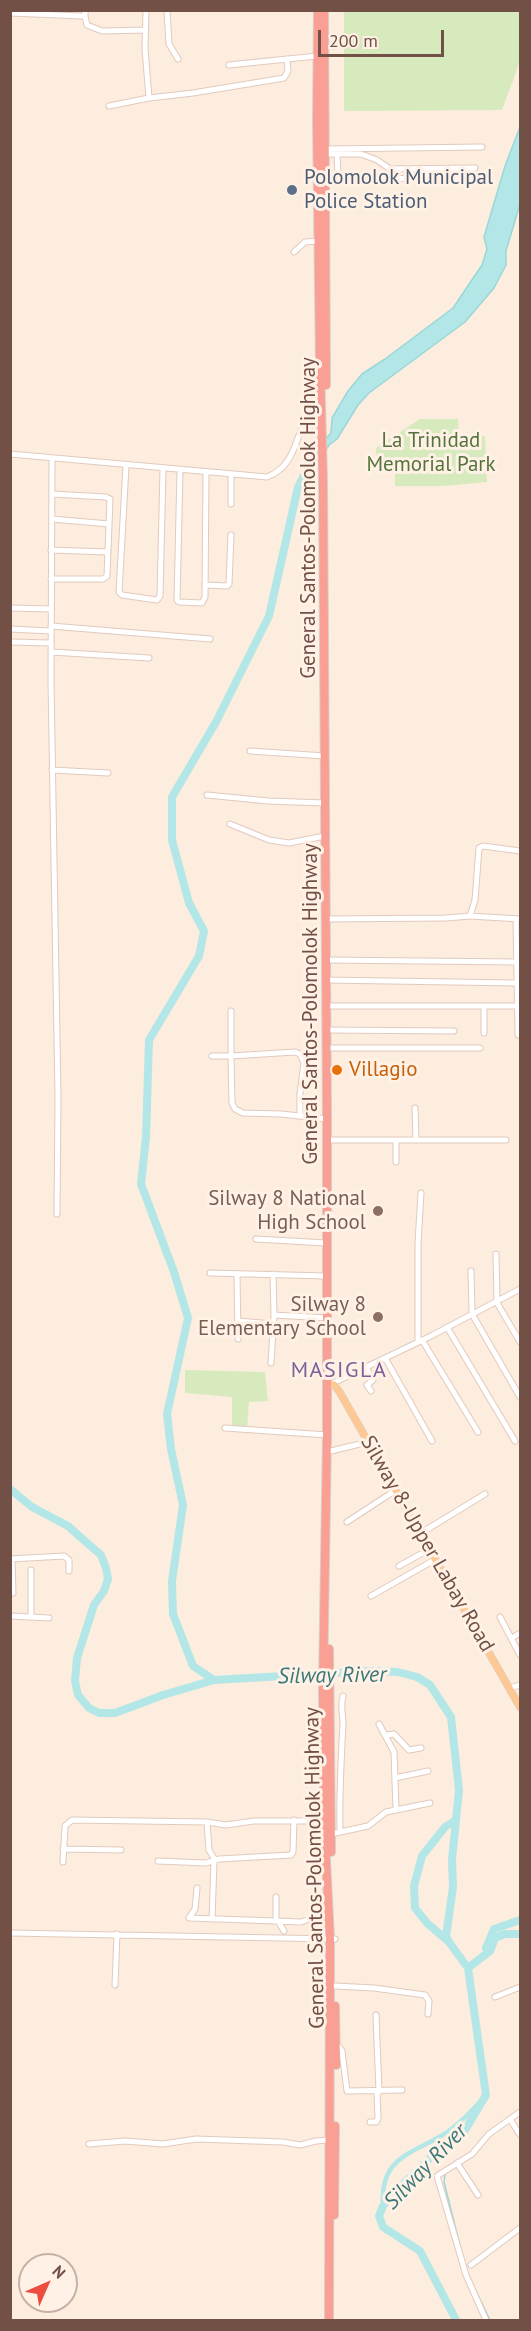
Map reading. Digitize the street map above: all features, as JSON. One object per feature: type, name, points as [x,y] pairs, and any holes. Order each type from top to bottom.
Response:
[{"type":"highway","points":[[318,10],[319,241],[324,432],[328,1030],[326,1276],[329,1384],[324,1821],[332,1939],[329,2320]]},
{"type":"highway","name":"General Santos-Polomolok Highway","points":[[324,10],[326,151],[324,432]]},
{"type":"highway","name":"General Santos-Polomolok Highway","points":[[324,464],[327,919]]},
{"type":"highway","name":"General Santos-Polomolok Highway","points":[[326,1657],[330,1451],[330,1048],[328,1030]]},
{"type":"highway","name":"General Santos-Polomolok Highway","points":[[326,1687],[336,2043],[334,2320]]},
{"type":"main road","name":"Silway 8-Upper Labay Road","points":[[329,1384],[339,1391],[520,1707]]},
{"type":"street","points":[[146,10],[145,65],[149,98]]},
{"type":"street","points":[[167,10],[169,44],[177,59]]},
{"type":"street","points":[[10,14],[85,13],[87,25],[96,30],[145,30]]},
{"type":"street","points":[[229,65],[317,56]]},
{"type":"street","points":[[110,106],[284,78],[288,71],[287,58]]},
{"type":"street","points":[[326,151],[482,147]]},
{"type":"street","points":[[326,151],[361,154],[377,160],[390,169],[475,168]]},
{"type":"street","points":[[337,153],[338,178]]},
{"type":"street","points":[[326,178],[478,179]]},
{"type":"street","points":[[294,252],[305,242],[319,241]]},
{"type":"street","points":[[10,454],[263,478],[277,474],[292,458],[309,415],[322,406]]},
{"type":"street","points":[[302,431],[322,420]]},
{"type":"street","points":[[52,459],[51,652],[58,1097],[57,1214]]},
{"type":"street","points":[[126,466],[119,591],[122,596],[157,600],[160,596],[163,469]]},
{"type":"street","points":[[180,470],[177,600],[202,603],[205,597],[206,472]]},
{"type":"street","points":[[231,475],[231,504]]},
{"type":"street","points":[[51,579],[104,578],[108,575],[110,499],[108,497],[52,494]]},
{"type":"street","points":[[51,519],[109,524]]},
{"type":"street","points":[[205,585],[226,586],[229,584],[231,535]]},
{"type":"street","points":[[51,550],[108,552]]},
{"type":"street","points":[[10,608],[51,609]]},
{"type":"street","points":[[10,629],[51,628],[210,639]]},
{"type":"street","points":[[10,642],[51,643]]},
{"type":"street","points":[[51,652],[149,658]]},
{"type":"street","points":[[250,751],[325,756]]},
{"type":"street","points":[[52,770],[108,773]]},
{"type":"street","points":[[207,795],[325,803]]},
{"type":"street","points":[[230,824],[269,840],[289,843],[325,836]]},
{"type":"street","points":[[471,916],[475,900],[479,848],[483,846],[520,850]]},
{"type":"street","points":[[327,919],[471,916],[518,919],[518,1035]]},
{"type":"street","points":[[327,960],[517,962]]},
{"type":"street","points":[[327,980],[517,982]]},
{"type":"street","points":[[327,1006],[517,1006]]},
{"type":"street","points":[[484,1006],[484,1033]]},
{"type":"street","points":[[231,1011],[231,1103],[236,1109],[243,1113],[300,1115],[327,1119]]},
{"type":"street","points":[[328,1030],[454,1031]]},
{"type":"street","points":[[330,1048],[480,1048]]},
{"type":"street","points":[[212,1056],[295,1052],[300,1054],[304,1063],[300,1115]]},
{"type":"street","points":[[416,1108],[416,1140]]},
{"type":"street","points":[[330,1140],[506,1140]]},
{"type":"street","points":[[396,1140],[396,1162]]},
{"type":"street","points":[[421,1193],[418,1243],[420,1341],[478,1432]]},
{"type":"street","points":[[256,1239],[326,1242]]},
{"type":"street","points":[[496,1254],[497,1301],[520,1342]]},
{"type":"street","points":[[471,1271],[472,1314],[520,1397]]},
{"type":"street","points":[[210,1273],[326,1276]]},
{"type":"street","points":[[237,1274],[238,1340]]},
{"type":"street","points":[[272,1363],[273,1274]]},
{"type":"street","points":[[329,1384],[420,1341],[520,1289]]},
{"type":"street","points":[[274,1315],[327,1318]]},
{"type":"street","points":[[238,1321],[273,1324]]},
{"type":"street","points":[[447,1327],[515,1441]]},
{"type":"street","points":[[385,1358],[432,1441]]},
{"type":"street","points":[[366,1367],[373,1380],[368,1385],[371,1391]]},
{"type":"street","points":[[225,1428],[327,1435]]},
{"type":"street","points":[[330,1451],[368,1442]]},
{"type":"street","points":[[347,1522],[396,1490]]},
{"type":"street","points":[[421,1533],[485,1494]]},
{"type":"street","points":[[399,1566],[430,1549]]},
{"type":"street","points":[[13,1593],[11,1559],[64,1556],[69,1560],[69,1571]]},
{"type":"street","points":[[371,1596],[436,1559]]},
{"type":"street","points":[[31,1570],[32,1617]]},
{"type":"street","points":[[10,1616],[49,1618]]},
{"type":"street","points":[[500,1617],[520,1655]]},
{"type":"street","points":[[512,1638],[520,1633]]},
{"type":"street","points":[[510,1689],[520,1684]]},
{"type":"street","points":[[340,1832],[339,1786],[343,1696]]},
{"type":"street","points":[[380,1724],[394,1752],[396,1810]]},
{"type":"street","points":[[386,1735],[394,1734],[409,1750],[421,1748]]},
{"type":"street","points":[[395,1778],[428,1771]]},
{"type":"street","points":[[331,1834],[368,1826],[381,1815],[396,1810],[430,1803]]},
{"type":"street","points":[[63,1862],[65,1826],[72,1820],[207,1822],[226,1825],[254,1821],[324,1821]]},
{"type":"street","points":[[158,1861],[193,1863],[291,1855],[294,1820]]},
{"type":"street","points":[[207,1822],[210,1850],[214,1860],[212,1919]]},
{"type":"street","points":[[63,1849],[121,1850]]},
{"type":"street","points":[[197,1888],[195,1909],[188,1919],[301,1922],[310,1919]]},
{"type":"street","points":[[276,1897],[277,1921],[284,1931]]},
{"type":"street","points":[[10,1934],[332,1939]]},
{"type":"street","points":[[115,1985],[117,1934]]},
{"type":"street","points":[[335,1986],[374,1988],[425,1995],[429,2001],[428,2014]]},
{"type":"street","points":[[495,1997],[520,1987]]},
{"type":"street","points":[[370,2122],[376,2122],[378,2119],[376,2015]]},
{"type":"street","points":[[336,2043],[342,2054],[347,2091],[402,2090]]},
{"type":"street","points":[[486,2320],[466,2275],[437,2178],[441,2171],[472,2154],[489,2133],[520,2112]]},
{"type":"street","points":[[510,2119],[520,2135]]},
{"type":"street","points":[[89,2144],[125,2141],[174,2144],[196,2139],[288,2142],[300,2145],[316,2140],[329,2140]]},
{"type":"street","points":[[457,2163],[478,2195]]},
{"type":"street","points":[[471,2265],[520,2228]]},
{"type":"green space","points":[[344,11],[520,11],[520,61],[502,110],[344,111]]},
{"type":"green space","name":"La Trinidad Memorial Park","points":[[420,419],[458,419],[459,437],[485,436],[487,482],[444,486],[395,486],[395,468],[377,468],[376,448]]},
{"type":"green space","points":[[185,1370],[265,1372],[268,1401],[249,1402],[247,1430],[232,1429],[232,1397],[185,1393]]},
{"type":"water","points":[[520,127],[520,204],[506,251],[506,265],[494,288],[465,322],[369,393],[358,405],[337,439],[329,445],[303,487],[298,487],[297,482],[313,453],[331,433],[332,418],[348,391],[362,374],[453,308],[482,265],[487,249],[484,237],[505,166]]},
{"type":"waterway","points":[[214,1680],[193,1666],[173,1614],[172,1581],[183,1505],[171,1449],[167,1414],[188,1318],[174,1272],[141,1184],[146,1137],[149,1040],[199,956],[204,931],[189,903],[172,840],[172,797],[216,722],[269,616],[298,487],[303,479]]},
{"type":"waterway","name":"Silway River","points":[[10,1489],[32,1507],[68,1526],[101,1555],[106,1568],[108,1579],[104,1591],[94,1605],[77,1658],[75,1681],[78,1695],[89,1708],[99,1713],[115,1713],[163,1695],[214,1680],[370,1671],[398,1672],[417,1677],[430,1685],[451,1717],[459,1790],[456,1820],[445,1827],[422,1856],[414,1886],[415,1908],[427,1923],[449,1942],[468,1968],[486,2095],[465,2130],[432,2156],[396,2191],[383,2206],[379,2216],[383,2227],[420,2251],[456,2320]]},
{"type":"waterway","points":[[448,1940],[446,1936],[453,1887],[452,1860],[456,1820]]},
{"type":"waterway","points":[[486,1948],[494,1929],[520,1920]]},
{"type":"waterway","points":[[468,1968],[490,1951],[495,1938],[505,1934],[520,1934]]},
{"type":"waterway","points":[[383,2206],[383,2189],[392,2167],[400,2159],[452,2129],[486,2095]]},
{"type":"waterway","points":[[438,2152],[444,2160]]},
{"type":"waterway","points":[[445,2175],[444,2182],[461,2250]]},
{"type":"waterway","points":[[473,2285],[490,2320]]},
{"type":"place","name":"Polomolok Municipal Police Station","points":[[292,190]]},
{"type":"place","name":"Villagio","points":[[337,1070]]},
{"type":"place","name":"Silway 8 National High School","points":[[378,1211]]},
{"type":"place","name":"Silway 8 Elementary School","points":[[378,1317]]},
{"type":"district","name":"MASIGLA","points":[[339,1371]]}]
